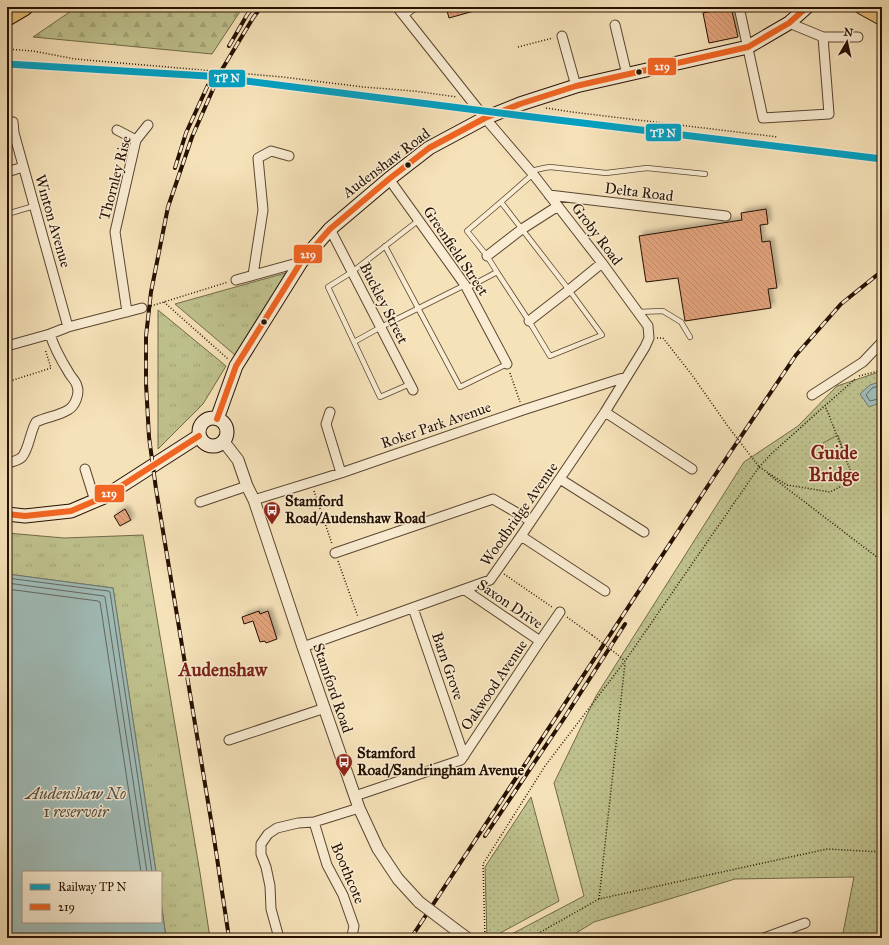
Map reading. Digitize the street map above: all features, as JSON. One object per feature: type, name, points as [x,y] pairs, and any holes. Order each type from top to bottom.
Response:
[{"type":"highway","points":[[7,17],[24,7]]},
{"type":"main road","name":"Audenshaw Road","points":[[217,419],[236,366],[301,262],[330,229],[389,179],[429,148],[485,118],[520,104],[576,86],[748,47],[789,23],[806,7]]},
{"type":"main road","points":[[862,7],[882,18]]},
{"type":"main road","points":[[210,418],[217,419],[222,422],[226,428],[227,434],[224,442],[216,446],[209,446],[202,442],[199,436],[199,428],[202,422],[210,418]]},
{"type":"main road","points":[[7,514],[25,516],[71,511],[104,496],[199,436]]},
{"type":"street","name":"Groby Road","points":[[397,7],[485,118],[532,173],[602,263],[648,326],[649,338]]},
{"type":"street","points":[[739,7],[763,118],[829,114],[823,38]]},
{"type":"street","points":[[789,23],[823,38],[858,37]]},
{"type":"street","points":[[615,25],[627,75]]},
{"type":"street","points":[[562,36],[576,86]]},
{"type":"street","name":"Winton Avenue","points":[[14,122],[10,134],[23,167],[68,327]]},
{"type":"street","name":"Thornley Rise","points":[[127,312],[115,232],[136,140],[148,124]]},
{"type":"street","points":[[117,130],[136,140]]},
{"type":"street","points":[[253,275],[263,210],[258,158],[271,151],[289,156]]},
{"type":"street","points":[[7,172],[23,167]]},
{"type":"street","name":"Greenfield Street","points":[[389,179],[466,286],[507,364]]},
{"type":"street","name":"Delta Road","points":[[549,195],[726,216]]},
{"type":"street","points":[[487,256],[522,229],[558,206]]},
{"type":"street","name":"Buckley Street","points":[[330,229],[411,387]]},
{"type":"street","points":[[236,280],[301,262]]},
{"type":"street","points":[[529,320],[602,263]]},
{"type":"street","points":[[7,346],[50,334],[68,327],[142,308]]},
{"type":"street","points":[[7,462],[22,457],[36,422],[69,410],[73,406],[76,398],[78,391],[77,385],[62,362],[50,334]]},
{"type":"street","points":[[626,377],[649,338]]},
{"type":"street","points":[[812,395],[864,362],[882,342]]},
{"type":"street","name":"Roker Park Avenue","points":[[254,500],[341,473],[523,410],[626,377]]},
{"type":"street","name":"Woodbridge Avenue","points":[[303,647],[490,580],[605,412],[626,377]]},
{"type":"street","points":[[330,412],[326,424],[341,473]]},
{"type":"street","points":[[605,412],[692,469]]},
{"type":"street","name":"Stamford Road","points":[[224,442],[238,460],[247,486],[254,500],[359,808],[378,849],[398,879],[419,902],[467,938]]},
{"type":"street","points":[[85,469],[95,500]]},
{"type":"street","points":[[560,479],[644,532]]},
{"type":"street","points":[[200,502],[247,486]]},
{"type":"street","points":[[335,553],[493,499],[530,521]]},
{"type":"street","points":[[521,536],[605,591]]},
{"type":"street","name":"Saxon Drive","points":[[465,590],[540,641]]},
{"type":"street","name":"Barn Grove","points":[[413,608],[464,756]]},
{"type":"street","name":"Oakwood Avenue","points":[[355,796],[461,760],[560,612]]},
{"type":"street","points":[[229,740],[325,708]]},
{"type":"street","points":[[279,938],[271,908],[270,886],[266,867],[261,854],[261,844],[268,834],[277,828],[298,823],[314,822],[359,808]]},
{"type":"street","name":"Boothcote","points":[[314,822],[327,865],[343,895],[354,926],[352,936]]},
{"type":"street","points":[[764,938],[804,923]]},
{"type":"lane","points":[[404,17],[417,7]]},
{"type":"lane","points":[[501,202],[602,335],[550,356],[529,320],[487,256],[467,232],[532,173],[544,168],[550,167],[611,173],[647,168],[705,174]]},
{"type":"lane","points":[[7,214],[34,206]]},
{"type":"lane","points":[[411,387],[380,397],[328,287],[352,272],[419,220]]},
{"type":"lane","points":[[385,246],[460,387],[507,364]]},
{"type":"lane","points":[[354,342],[418,308],[497,272]]},
{"type":"lane","points":[[638,312],[663,311],[681,322],[690,337]]},
{"type":"path","points":[[518,47],[562,36]]},
{"type":"path","points":[[7,49],[33,51],[75,59],[283,77],[363,87],[414,90],[461,98]]},
{"type":"path","points":[[545,108],[778,137]]},
{"type":"path","points":[[142,308],[236,280]]},
{"type":"path","points":[[164,302],[236,366]]},
{"type":"path","points":[[7,382],[51,368],[41,336]]},
{"type":"path","points":[[649,338],[663,338],[692,375],[759,468],[882,561]]},
{"type":"path","points":[[507,364],[523,410]]},
{"type":"path","points":[[485,938],[483,864],[545,766],[625,661],[759,468],[771,454],[858,376],[882,370]]},
{"type":"path","points":[[759,468],[788,485],[830,492],[854,480],[825,405]]},
{"type":"path","points":[[497,570],[560,612],[625,661]]},
{"type":"path","points":[[599,899],[625,661]]},
{"type":"path","points":[[530,938],[599,899],[827,849],[882,852]]},
{"type":"green space","points":[[77,7],[243,7],[212,54],[33,37]]},
{"type":"green space","points":[[289,272],[235,355],[175,304]]},
{"type":"green space","points":[[158,310],[226,366],[203,404],[158,449]]},
{"type":"green space","points":[[882,371],[882,938],[842,938],[854,877],[735,879],[594,922],[568,938],[504,938],[584,896],[554,783],[596,696],[744,462],[798,426],[837,386]]},
{"type":"green space","points":[[838,435],[844,452],[829,457],[823,443]]},
{"type":"green space","points":[[7,533],[64,538],[143,535],[210,938],[166,938],[162,909],[162,871],[156,871],[113,588],[7,574]]},
{"type":"green space","points":[[531,797],[559,901],[491,938],[487,938],[485,867]]},
{"type":"water","points":[[882,381],[882,402],[869,407],[860,394],[870,385]]},
{"type":"water","name":"Audenshaw No 1 reservoir","points":[[7,574],[113,588],[156,871],[22,871],[22,923],[162,923],[162,909],[166,938],[7,938]]},
{"type":"building","points":[[446,7],[481,7],[481,9],[449,18]]},
{"type":"building","points":[[731,7],[738,37],[709,43],[703,13]]},
{"type":"building","points":[[766,209],[768,224],[760,225],[762,242],[770,241],[777,288],[768,289],[771,308],[685,321],[678,278],[646,282],[639,236],[742,220],[741,213]]},
{"type":"building","points":[[125,509],[131,520],[120,526],[114,516]]},
{"type":"building","points":[[259,611],[260,614],[268,611],[277,639],[266,643],[265,641],[260,642],[253,621],[244,624],[242,617]]},
{"type":"railway","points":[[229,46],[253,7]]},
{"type":"railway","points":[[229,938],[214,838],[156,489],[149,437],[146,384],[146,336],[151,292],[168,207],[192,137],[221,71],[261,7]]},
{"type":"railway","points":[[175,168],[186,133],[208,85]]},
{"type":"railway","points":[[411,938],[713,478],[796,355],[841,304],[882,271]]},
{"type":"railway","points":[[485,836],[625,624]]},
{"type":"transit line","name":"219","points":[[217,419],[236,366],[301,262],[330,229],[389,179],[429,148],[485,118],[520,104],[576,86],[748,47],[789,23],[807,7]]},
{"type":"transit line","points":[[7,64],[207,76],[882,159]]},
{"type":"transit line","name":"219","points":[[7,514],[25,516],[71,511],[104,497],[199,436]]},
{"type":"place","name":"Stamford Road/Audenshaw Road","points":[[272,525]]},
{"type":"place","name":"Stamford Road/Sandringham Avenue","points":[[344,777]]},
{"type":"district","name":"Guide Bridge","points":[[834,463]]},
{"type":"district","name":"Audenshaw","points":[[223,669]]}]
